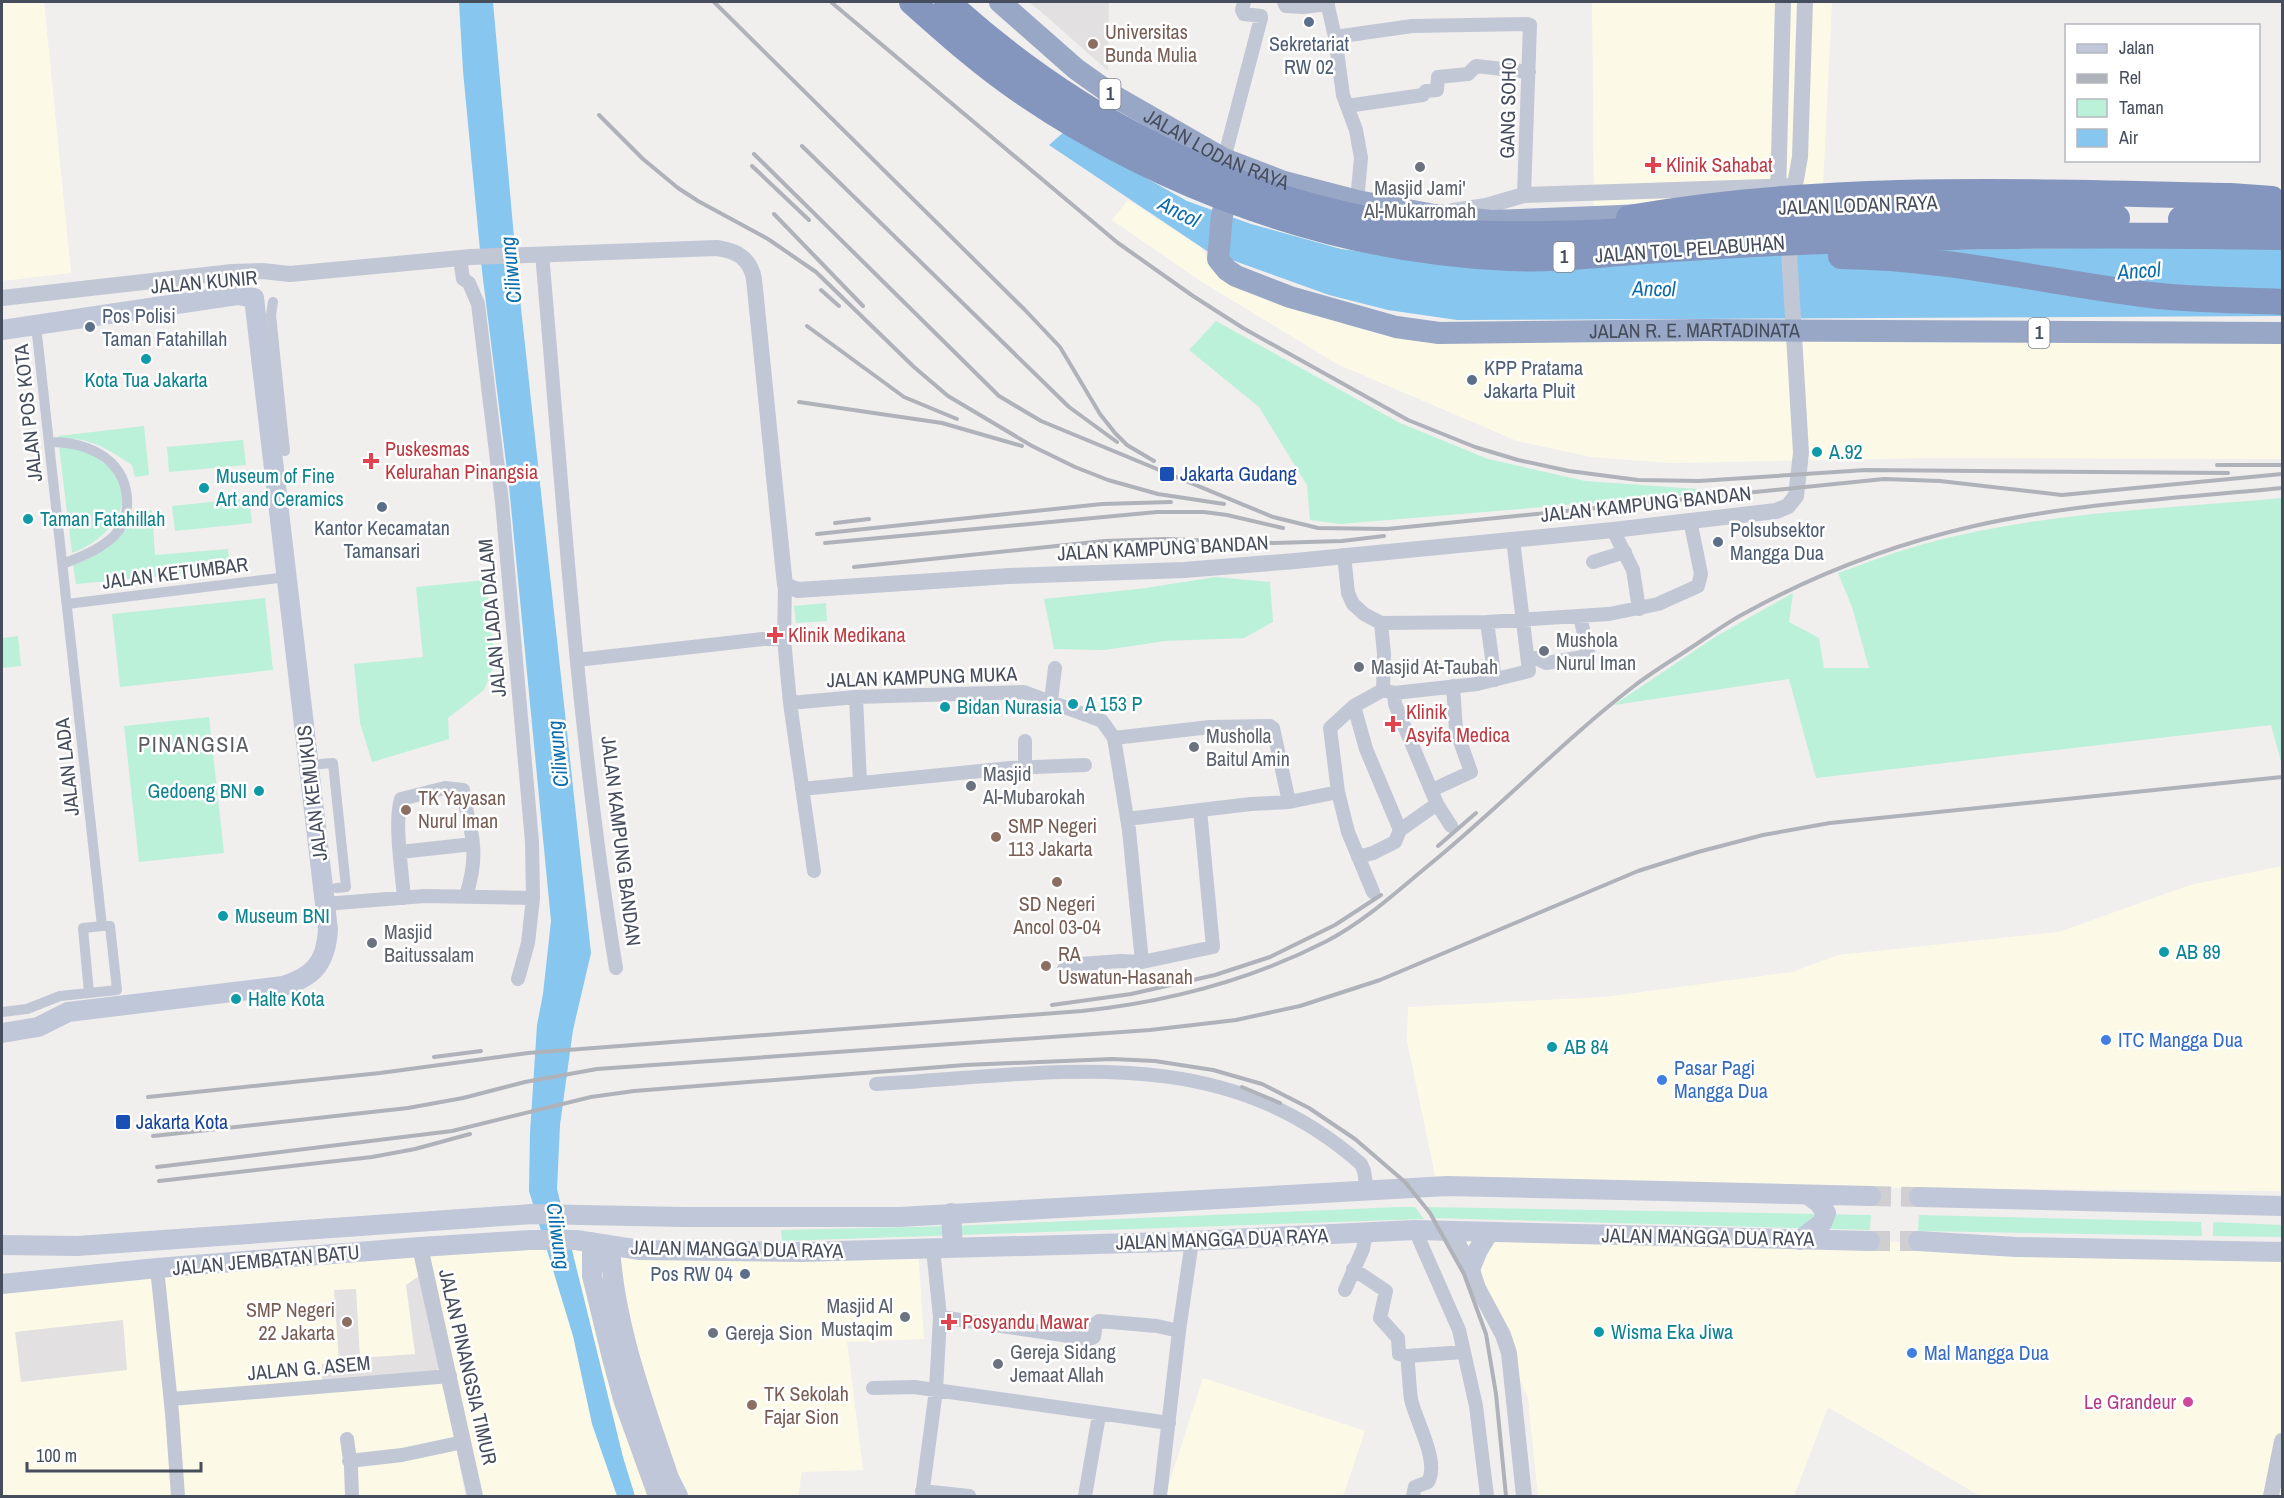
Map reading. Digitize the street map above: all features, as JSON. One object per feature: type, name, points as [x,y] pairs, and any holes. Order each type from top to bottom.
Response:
[{"type":"highway","name":"JALAN TOL PELABUHAN","points":[[912,2],[993,71],[1056,114],[1120,150],[1197,187],[1300,224],[1395,245],[1510,258],[1559,257],[1736,244],[1959,236],[2283,237]]},
{"type":"highway","name":"JALAN TOL PELABUHAN","points":[[947,2],[1021,63],[1084,107],[1155,147],[1237,183],[1302,204],[1348,216],[1424,229],[1460,233],[1653,231],[1868,216],[1960,215],[2149,219],[2279,205]]},
{"type":"highway","name":"JALAN LODAN RAYA","points":[[1000,2],[1068,63],[1091,80],[1231,166],[1357,201],[1434,215],[1491,221],[1517,221],[1695,214],[1786,202],[1968,201],[2279,205]]},
{"type":"highway","name":"JALAN R. E. MARTADINATA","points":[[1231,166],[1222,215],[1218,259],[1227,270],[1236,276],[1290,297],[1396,327],[1439,333],[1795,327],[2283,333]]},
{"type":"highway","points":[[1574,233],[1611,221],[1646,215],[1743,201],[1828,195],[1984,191],[2231,196],[2279,205]]},
{"type":"highway","points":[[1559,257],[1651,263],[1790,257],[1897,258],[1997,270],[2150,295],[2283,302]]},
{"type":"main road","name":"JALAN KUNIR","points":[[2,330],[249,296]]},
{"type":"main road","name":"JALAN KEMUKUS","points":[[2,1033],[38,1027],[68,1011],[283,986],[296,982],[322,961],[327,946],[330,896],[287,578],[256,303],[254,298],[249,296]]},
{"type":"main road","name":"JALAN MANGGA DUA RAYA","points":[[532,1214],[731,1217],[899,1216],[1366,1190],[1493,1186],[1871,1196]]},
{"type":"main road","points":[[1800,1240],[1822,1223],[1826,1213],[1809,1195]]},
{"type":"main road","points":[[1919,1197],[2283,1206]]},
{"type":"main road","points":[[951,1213],[953,1248]]},
{"type":"main road","name":"JALAN JEMBATAN BATU","points":[[77,1246],[532,1214]]},
{"type":"main road","name":"JALAN MANGGA DUA RAYA","points":[[530,1240],[592,1242],[640,1250],[801,1252],[1192,1241],[1415,1230],[1870,1241]]},
{"type":"main road","points":[[1471,1268],[1478,1250],[1490,1232]]},
{"type":"main road","name":"JALAN JEMBATAN BATU","points":[[2,1284],[420,1247],[530,1240]]},
{"type":"main road","points":[[1918,1241],[2016,1246],[2283,1252]]},
{"type":"main road","points":[[592,1242],[592,1276],[632,1397],[658,1497]]},
{"type":"main road","points":[[2,1245],[77,1246]]},
{"type":"main road","points":[[2,1258],[77,1246]]},
{"type":"main road","points":[[632,1397],[678,1497]]},
{"type":"street","points":[[1231,166],[1261,18],[1261,16],[1244,14],[1242,10],[1244,2]]},
{"type":"street","points":[[1284,2],[1286,6],[1303,7],[1328,3],[1343,95],[1356,130],[1360,158],[1357,201]]},
{"type":"street","points":[[1783,2],[1786,202]]},
{"type":"street","points":[[1786,202],[1800,157],[1805,2]]},
{"type":"street","name":"GANG SOHO","points":[[1335,37],[1412,26],[1527,24],[1531,28],[1524,195]]},
{"type":"street","points":[[1347,106],[1423,95],[1426,91],[1437,90],[1438,77],[1468,74],[1476,66],[1529,72]]},
{"type":"street","name":"JALAN LODAN RAYA","points":[[1434,215],[1486,206],[1524,195],[1700,191],[1786,202]]},
{"type":"street","name":"JALAN KAMPUNG BANDAN","points":[[785,585],[798,590],[1009,576],[1184,570],[1513,540],[1776,511],[1788,506],[1796,496],[1802,453],[1786,202]]},
{"type":"street","points":[[534,254],[717,248],[738,253],[752,267],[770,420],[785,585],[784,639],[790,703],[812,843],[814,871]]},
{"type":"street","name":"JALAN KAMPUNG BANDAN","points":[[534,254],[606,906],[616,968]]},
{"type":"street","name":"JALAN KUNIR","points":[[2,300],[232,272],[262,271],[290,274],[466,257],[534,254]]},
{"type":"street","name":"JALAN LADA DALAM","points":[[466,257],[463,279],[469,284],[478,304],[502,502],[532,842],[533,898],[528,943],[518,979]]},
{"type":"street","points":[[273,302],[271,315],[285,451]]},
{"type":"street","name":"JALAN POS KOTA","points":[[36,325],[67,604]]},
{"type":"street","points":[[50,442],[70,442],[88,447],[104,457],[118,470],[125,482],[128,505],[126,518],[116,534],[97,551],[63,564]]},
{"type":"street","points":[[1344,555],[1348,592],[1353,604],[1364,614],[1382,623],[1523,621],[1580,616],[1639,609],[1659,604],[1698,586],[1701,574],[1690,520]]},
{"type":"street","points":[[1613,530],[1633,570],[1639,609]]},
{"type":"street","points":[[1373,892],[1348,832],[1338,792],[1330,728],[1354,706],[1389,691],[1495,680],[1529,671],[1513,540]]},
{"type":"street","points":[[1593,561],[1624,552]]},
{"type":"street","name":"JALAN KETUMBAR","points":[[67,604],[287,578]]},
{"type":"street","name":"JALAN LADA","points":[[2,1012],[27,1009],[60,996],[117,990],[110,926],[102,927],[67,604]]},
{"type":"street","points":[[1528,658],[1536,658],[1546,663],[1590,658],[1580,616]]},
{"type":"street","points":[[1486,622],[1495,680]]},
{"type":"street","points":[[1382,623],[1389,691],[1437,804],[1451,826]]},
{"type":"street","points":[[578,660],[763,639],[784,639]]},
{"type":"street","points":[[1051,701],[1055,668]]},
{"type":"street","points":[[1432,790],[1471,772],[1456,730],[1453,686]]},
{"type":"street","points":[[856,697],[860,782]]},
{"type":"street","name":"JALAN KAMPUNG MUKA","points":[[790,703],[856,697],[1051,701],[1102,721],[1114,738]]},
{"type":"street","points":[[1354,706],[1365,749],[1400,831]]},
{"type":"street","points":[[1142,962],[1127,819],[1114,738],[1210,727],[1270,726],[1273,728],[1289,802]]},
{"type":"street","points":[[1025,741],[1025,768]]},
{"type":"street","points":[[321,764],[333,763],[346,887],[330,896]]},
{"type":"street","points":[[802,789],[860,782],[1084,765]]},
{"type":"street","points":[[404,898],[400,852],[399,806],[401,799],[445,788],[463,790],[473,844],[473,871],[466,896]]},
{"type":"street","points":[[1127,819],[1251,804],[1289,802],[1338,792]]},
{"type":"street","points":[[1358,857],[1373,853],[1395,842],[1400,831],[1437,804]]},
{"type":"street","points":[[1065,969],[1076,968],[1080,964],[1142,962],[1213,946],[1200,810]]},
{"type":"street","points":[[400,852],[473,844]]},
{"type":"street","points":[[330,896],[533,898]]},
{"type":"street","points":[[89,993],[82,928],[102,927]]},
{"type":"street","points":[[876,1084],[1073,1072],[1134,1072],[1214,1084],[1281,1109],[1322,1133],[1361,1164],[1366,1190]]},
{"type":"street","points":[[1415,1230],[1460,1329],[1476,1406],[1487,1497]]},
{"type":"street","points":[[1451,1231],[1503,1335],[1509,1353],[1524,1497]]},
{"type":"street","points":[[1345,1290],[1363,1249],[1366,1233]]},
{"type":"street","points":[[1160,1497],[1192,1241]]},
{"type":"street","name":"JALAN PINANGSIA TIMUR","points":[[420,1247],[475,1497]]},
{"type":"street","points":[[933,1249],[940,1317],[936,1390],[922,1494],[969,1497]]},
{"type":"street","points":[[157,1269],[171,1399],[178,1497]]},
{"type":"street","points":[[1353,1269],[1386,1291],[1380,1318],[1398,1338],[1399,1354],[1407,1356],[1464,1352]]},
{"type":"street","points":[[940,1317],[1090,1339],[1094,1337],[1096,1323],[1099,1321],[1157,1326],[1179,1331]]},
{"type":"street","points":[[1407,1356],[1412,1401],[1426,1438],[1431,1471],[1428,1482],[1415,1487],[1413,1497]]},
{"type":"street","name":"JALAN G. ASEM","points":[[171,1399],[450,1376]]},
{"type":"street","points":[[873,1388],[914,1387],[1099,1415],[1169,1423]]},
{"type":"street","points":[[1084,1497],[1099,1415]]},
{"type":"street","points":[[347,1439],[352,1497]]},
{"type":"street","points":[[2271,1497],[2283,1441]]},
{"type":"street","points":[[349,1461],[402,1455],[464,1442]]},
{"type":"shaded area","points":[[2,2],[44,2],[71,273],[2,281]]},
{"type":"shaded area","name":"Universitas Bunda Mulia","points":[[1029,2],[1109,2],[1108,71],[1047,17]]},
{"type":"shaded area","points":[[1592,2],[1832,2],[1823,186],[1594,207]]},
{"type":"shaded area","points":[[1128,200],[1201,247],[1216,274],[1353,327],[1418,341],[2282,343],[2282,459],[1928,458],[1671,463],[1591,457],[1517,441],[1337,364],[1202,282],[1112,220]]},
{"type":"shaded area","points":[[2282,866],[2282,1191],[1437,1185],[1407,1041],[1408,1007],[1604,997],[1792,972],[1838,955],[2059,932],[2190,885]]},
{"type":"shaded area","points":[[1451,1230],[2282,1252],[2282,1496],[1980,1496],[1828,1407],[1794,1496],[1538,1496],[1528,1398]]},
{"type":"shaded area","points":[[592,1242],[658,1496],[475,1496],[424,1271],[465,1496],[2,1496],[2,1284]]},
{"type":"shaded area","points":[[610,1245],[918,1249],[924,1339],[847,1342],[863,1470],[802,1472],[798,1496],[678,1496],[669,1478]]},
{"type":"shaded area","name":"SMP Negeri 22 Jakarta","points":[[419,1276],[439,1369],[429,1374],[322,1382],[322,1364],[339,1363],[334,1290],[356,1289],[360,1358],[415,1354],[406,1285]]},
{"type":"shaded area","points":[[123,1320],[127,1370],[21,1382],[15,1332]]},
{"type":"shaded area","points":[[1203,1378],[1365,1431],[1343,1496],[1165,1496]]},
{"type":"green space","points":[[1216,321],[1400,423],[1488,459],[1585,481],[1697,489],[1698,494],[1340,524],[1310,520],[1307,485],[1259,407],[1189,350]]},
{"type":"green space","points":[[144,426],[149,475],[135,477],[132,465],[97,445],[79,440],[58,439],[58,436]]},
{"type":"green space","points":[[243,440],[246,465],[169,472],[167,447]]},
{"type":"green space","points":[[59,446],[80,448],[91,452],[115,472],[121,487],[122,500],[113,522],[95,541],[72,553]]},
{"type":"green space","points":[[249,498],[252,523],[175,531],[172,506]]},
{"type":"green space","points":[[2282,498],[2282,765],[2271,725],[1816,778],[1789,679],[1614,705],[1715,637],[1793,593],[1789,622],[1819,638],[1824,668],[1869,668],[1852,607],[1838,573],[1913,547],[1968,533],[2057,518]]},
{"type":"green space","points":[[152,510],[155,555],[228,549],[230,570],[76,584],[73,564],[94,556],[111,544],[139,511]]},
{"type":"green space","points":[[1215,577],[1270,582],[1273,622],[1244,638],[1165,641],[1104,650],[1054,649],[1044,599],[1146,588]]},
{"type":"green space","points":[[486,580],[495,663],[484,690],[448,718],[449,739],[372,762],[360,723],[354,664],[423,657],[416,587]]},
{"type":"green space","points":[[265,598],[273,670],[120,687],[112,614]]},
{"type":"green space","points":[[826,603],[827,621],[796,623],[794,606]]},
{"type":"green space","points":[[18,636],[21,666],[2,668],[2,638]]},
{"type":"green space","points":[[209,717],[224,853],[139,862],[124,726]]},
{"type":"green space","points":[[1415,1207],[1424,1219],[782,1241],[781,1230],[951,1226]]},
{"type":"green space","points":[[1425,1207],[1871,1215],[1870,1230],[1433,1218]]},
{"type":"green space","points":[[1919,1215],[2201,1222],[2202,1236],[1918,1231]]},
{"type":"green space","points":[[2213,1222],[2282,1225],[2282,1237],[2213,1236]]},
{"type":"water","name":"Ciliwung","points":[[459,2],[493,2],[517,271],[591,953],[573,1030],[560,1125],[557,1189],[623,1457],[635,1496],[617,1496],[592,1424],[573,1336],[529,1191],[537,1025],[543,994],[551,921],[509,486],[482,271],[463,71]]},
{"type":"water","name":"Ancol","points":[[1064,132],[1187,201],[1251,224],[1341,249],[1480,266],[1800,252],[2282,245],[2282,316],[1457,320],[1388,310],[1329,295],[1207,251],[1049,145]]},
{"type":"tunnel","points":[[1871,1196],[1919,1197]]},
{"type":"tunnel","points":[[1870,1241],[1918,1241]]},
{"type":"railway","points":[[714,2],[1025,310],[1060,347],[1100,414],[1115,433],[1127,445],[1154,461]]},
{"type":"railway","points":[[831,2],[1118,243],[1193,296],[1243,328],[1408,420],[1475,447],[1518,460],[1569,471],[1638,480],[1699,481],[1866,470],[2228,473]]},
{"type":"railway","points":[[599,115],[643,159],[678,188],[768,239],[816,272],[914,367],[948,396],[1032,446],[1108,480],[1158,494],[1224,504]]},
{"type":"railway","points":[[802,146],[1069,407],[1117,442]]},
{"type":"railway","points":[[754,154],[999,396],[1041,421],[1273,517],[1318,528],[1387,529],[1884,479],[1940,481],[2062,495],[2282,474]]},
{"type":"railway","points":[[752,166],[809,220]]},
{"type":"railway","points":[[774,214],[863,306]]},
{"type":"railway","points":[[821,290],[839,306]]},
{"type":"railway","points":[[807,326],[904,397],[957,419]]},
{"type":"railway","points":[[799,402],[942,423],[1022,446]]},
{"type":"railway","points":[[2217,465],[2282,465]]},
{"type":"railway","points":[[148,1097],[380,1073],[528,1053],[1082,1011],[1145,1002],[1208,987],[1298,955],[1342,933],[1383,903],[1460,839],[1583,728],[1634,686],[1735,618],[1801,585],[1886,551],[1944,533],[2012,518],[2128,502],[2282,488]]},
{"type":"railway","points":[[817,534],[1102,504],[1171,502]]},
{"type":"railway","points":[[825,543],[1157,512],[1204,512],[1283,528]]},
{"type":"railway","points":[[835,523],[869,519]]},
{"type":"railway","points":[[854,567],[1104,541],[1165,539],[1274,543],[1342,541],[1384,536]]},
{"type":"railway","points":[[153,1136],[408,1108],[463,1098],[525,1082],[597,1069],[1150,1030],[1236,1020],[1300,1006],[1380,980],[1638,871],[1763,835],[1830,823],[2282,777]]},
{"type":"railway","points":[[1438,846],[1476,813]]},
{"type":"railway","points":[[1052,1005],[1131,994],[1215,975],[1270,957],[1335,925],[1381,895]]},
{"type":"railway","points":[[434,1057],[481,1051]]},
{"type":"railway","points":[[157,1167],[452,1131],[591,1097],[634,1091],[965,1065],[1112,1059],[1155,1061],[1213,1070],[1262,1084],[1309,1108],[1355,1139],[1405,1182],[1430,1213],[1464,1274],[1486,1334],[1496,1394],[1506,1496]]},
{"type":"railway","points":[[1242,1087],[1280,1103]]},
{"type":"railway","points":[[159,1181],[372,1157],[415,1149],[470,1134]]},
{"type":"place","name":"Sekretariat RW 02","points":[[1309,22]]},
{"type":"place","name":"Universitas Bunda Mulia","points":[[1093,44]]},
{"type":"place","name":"Klinik Sahabat","points":[[1653,165]]},
{"type":"place","name":"Masjid Jami' Al-Mukarromah","points":[[1420,167]]},
{"type":"place","name":"Pos Polisi Taman Fatahillah","points":[[90,327]]},
{"type":"place","name":"Kota Tua Jakarta","points":[[146,359]]},
{"type":"place","name":"KPP Pratama Jakarta Pluit","points":[[1472,380]]},
{"type":"place","name":"A.92","points":[[1817,452]]},
{"type":"place","name":"Puskesmas Kelurahan Pinangsia","points":[[371,461]]},
{"type":"place","name":"Jakarta Gudang","points":[[1167,474]]},
{"type":"place","name":"Museum of Fine Art and Ceramics","points":[[204,488]]},
{"type":"place","name":"Kantor Kecamatan Tamansari","points":[[382,507]]},
{"type":"place","name":"Taman Fatahillah","points":[[28,519]]},
{"type":"place","name":"Polsubsektor Mangga Dua","points":[[1718,542]]},
{"type":"place","name":"Klinik Medikana","points":[[775,635]]},
{"type":"place","name":"Mushola Nurul Iman","points":[[1544,651]]},
{"type":"place","name":"Masjid At-Taubah","points":[[1359,667]]},
{"type":"place","name":"A 153 P","points":[[1073,704]]},
{"type":"place","name":"Bidan Nurasia","points":[[945,707]]},
{"type":"place","name":"Klinik Asyifa Medica","points":[[1393,724]]},
{"type":"place","name":"Musholla Baitul Amin","points":[[1194,747]]},
{"type":"place","name":"Masjid Al-Mubarokah","points":[[971,786]]},
{"type":"place","name":"Gedoeng BNI","points":[[259,791]]},
{"type":"place","name":"TK Yayasan Nurul Iman","points":[[406,810]]},
{"type":"place","name":"SMP Negeri 113 Jakarta","points":[[996,837]]},
{"type":"place","name":"SD Negeri Ancol 03-04","points":[[1057,882]]},
{"type":"place","name":"Museum BNI","points":[[223,916]]},
{"type":"place","name":"Masjid Baitussalam","points":[[372,943]]},
{"type":"place","name":"AB 89","points":[[2164,952]]},
{"type":"place","name":"RA Uswatun-Hasanah","points":[[1046,966]]},
{"type":"place","name":"Halte Kota","points":[[236,999]]},
{"type":"place","name":"ITC Mangga Dua","points":[[2106,1040]]},
{"type":"place","name":"AB 84","points":[[1552,1047]]},
{"type":"place","name":"Pasar Pagi Mangga Dua","points":[[1662,1080]]},
{"type":"place","name":"Jakarta Kota","points":[[123,1122]]},
{"type":"place","name":"Pos RW 04","points":[[745,1274]]},
{"type":"place","name":"Masjid Al Mustaqim","points":[[905,1317]]},
{"type":"place","name":"SMP Negeri 22 Jakarta","points":[[347,1322]]},
{"type":"place","name":"Posyandu Mawar","points":[[949,1322]]},
{"type":"place","name":"Wisma Eka Jiwa","points":[[1599,1332]]},
{"type":"place","name":"Gereja Sion","points":[[713,1333]]},
{"type":"place","name":"Mal Mangga Dua","points":[[1912,1353]]},
{"type":"place","name":"Gereja Sidang Jemaat Allah","points":[[998,1364]]},
{"type":"place","name":"Le Grandeur","points":[[2188,1402]]},
{"type":"place","name":"TK Sekolah Fajar Sion","points":[[752,1405]]},
{"type":"district","name":"PINANGSIA","points":[[194,744]]}]
